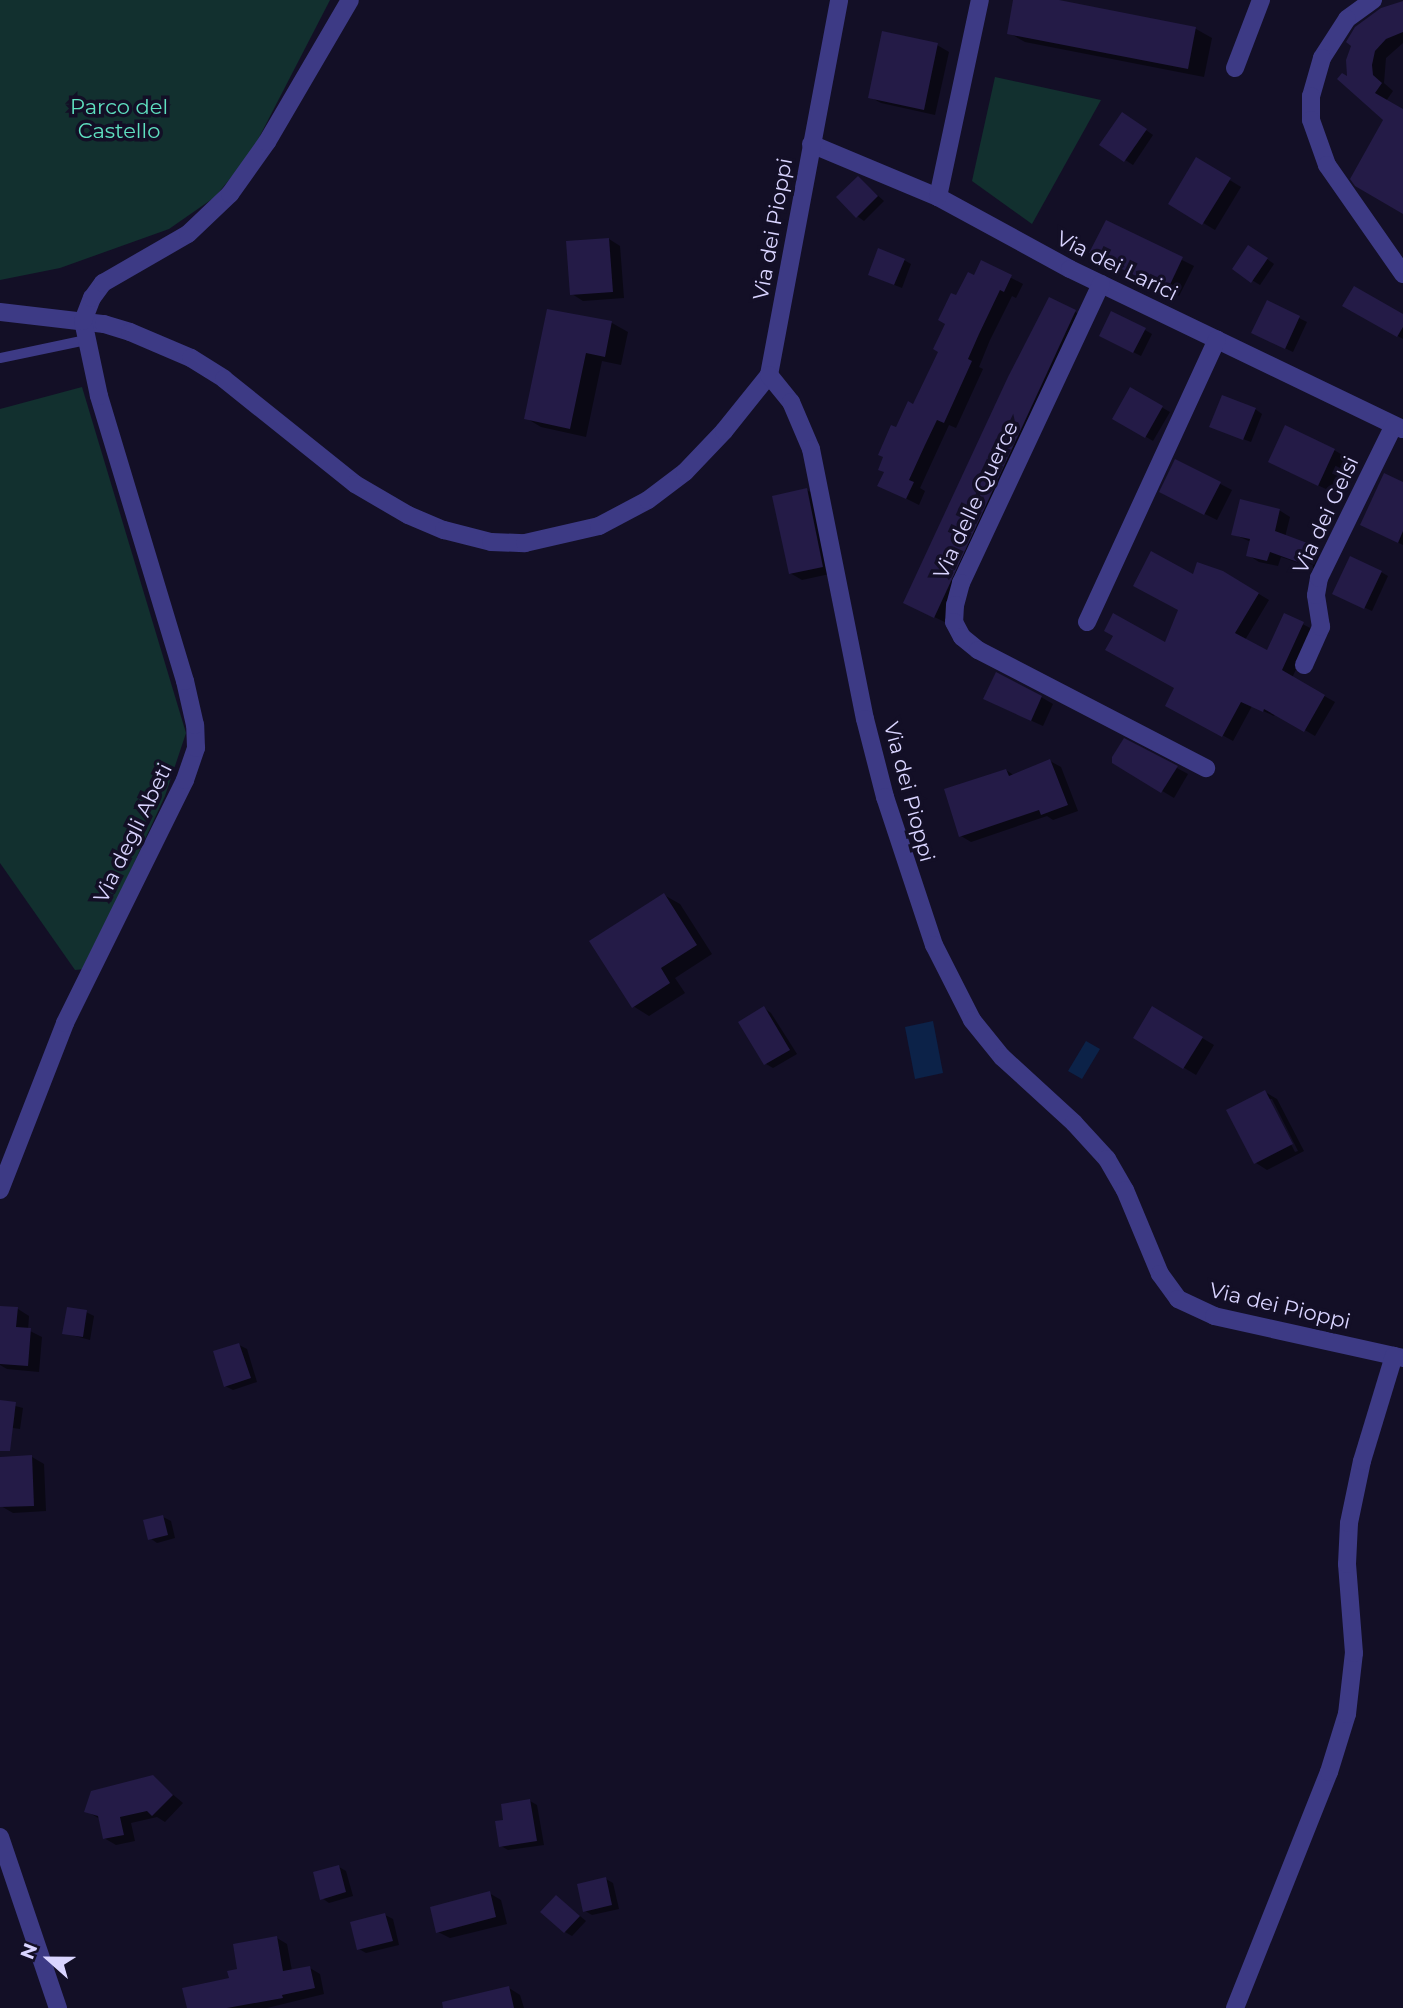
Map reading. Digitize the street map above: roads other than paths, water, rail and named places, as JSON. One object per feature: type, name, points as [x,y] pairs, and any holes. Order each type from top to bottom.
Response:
[{"type":"street","points":[[83,321],[92,298],[103,283],[188,233],[230,194],[267,142],[351,0]]},
{"type":"street","name":"Via dei Pioppi","points":[[839,0],[769,375],[796,412],[811,449],[881,781],[925,922],[949,978],[972,1020],[1002,1057],[1074,1123],[1107,1160],[1137,1215],[1157,1269],[1178,1299],[1213,1316],[1399,1357]]},
{"type":"street","points":[[937,197],[980,0]]},
{"type":"street","points":[[1235,68],[1261,0]]},
{"type":"street","points":[[1373,0],[1353,13],[1328,47],[1313,83],[1310,113],[1327,164],[1403,274]]},
{"type":"street","name":"Via dei Larici","points":[[811,144],[937,197],[1101,284],[1399,427]]},
{"type":"street","name":"Via delle Querce","points":[[1101,284],[961,583],[954,622],[962,637],[978,650],[1206,768]]},
{"type":"street","points":[[0,312],[83,321],[130,331],[208,369],[240,392],[325,463],[408,515],[460,535],[509,543],[543,541],[582,532],[648,500],[672,483],[708,450],[769,375]]},
{"type":"street","name":"Via degli Abeti","points":[[0,1191],[75,1001],[185,780],[196,748],[195,725],[173,638],[99,396],[83,321]]},
{"type":"street","points":[[1087,622],[1217,340]]},
{"type":"street","name":"Via dei Gelsi","points":[[1304,665],[1321,627],[1316,595],[1321,572],[1399,427]]},
{"type":"street","points":[[1235,2008],[1329,1772],[1347,1714],[1354,1653],[1347,1564],[1349,1524],[1362,1461],[1399,1357]]},
{"type":"street","points":[[0,1837],[58,2008]]},
{"type":"lane","points":[[0,358],[86,340]]},
{"type":"water","points":[[933,1021],[943,1073],[915,1079],[905,1027]]},
{"type":"water","points":[[1086,1041],[1100,1049],[1082,1079],[1068,1071]]},
{"type":"park label","name":"Parco del Castello","points":[[119,119]]}]
